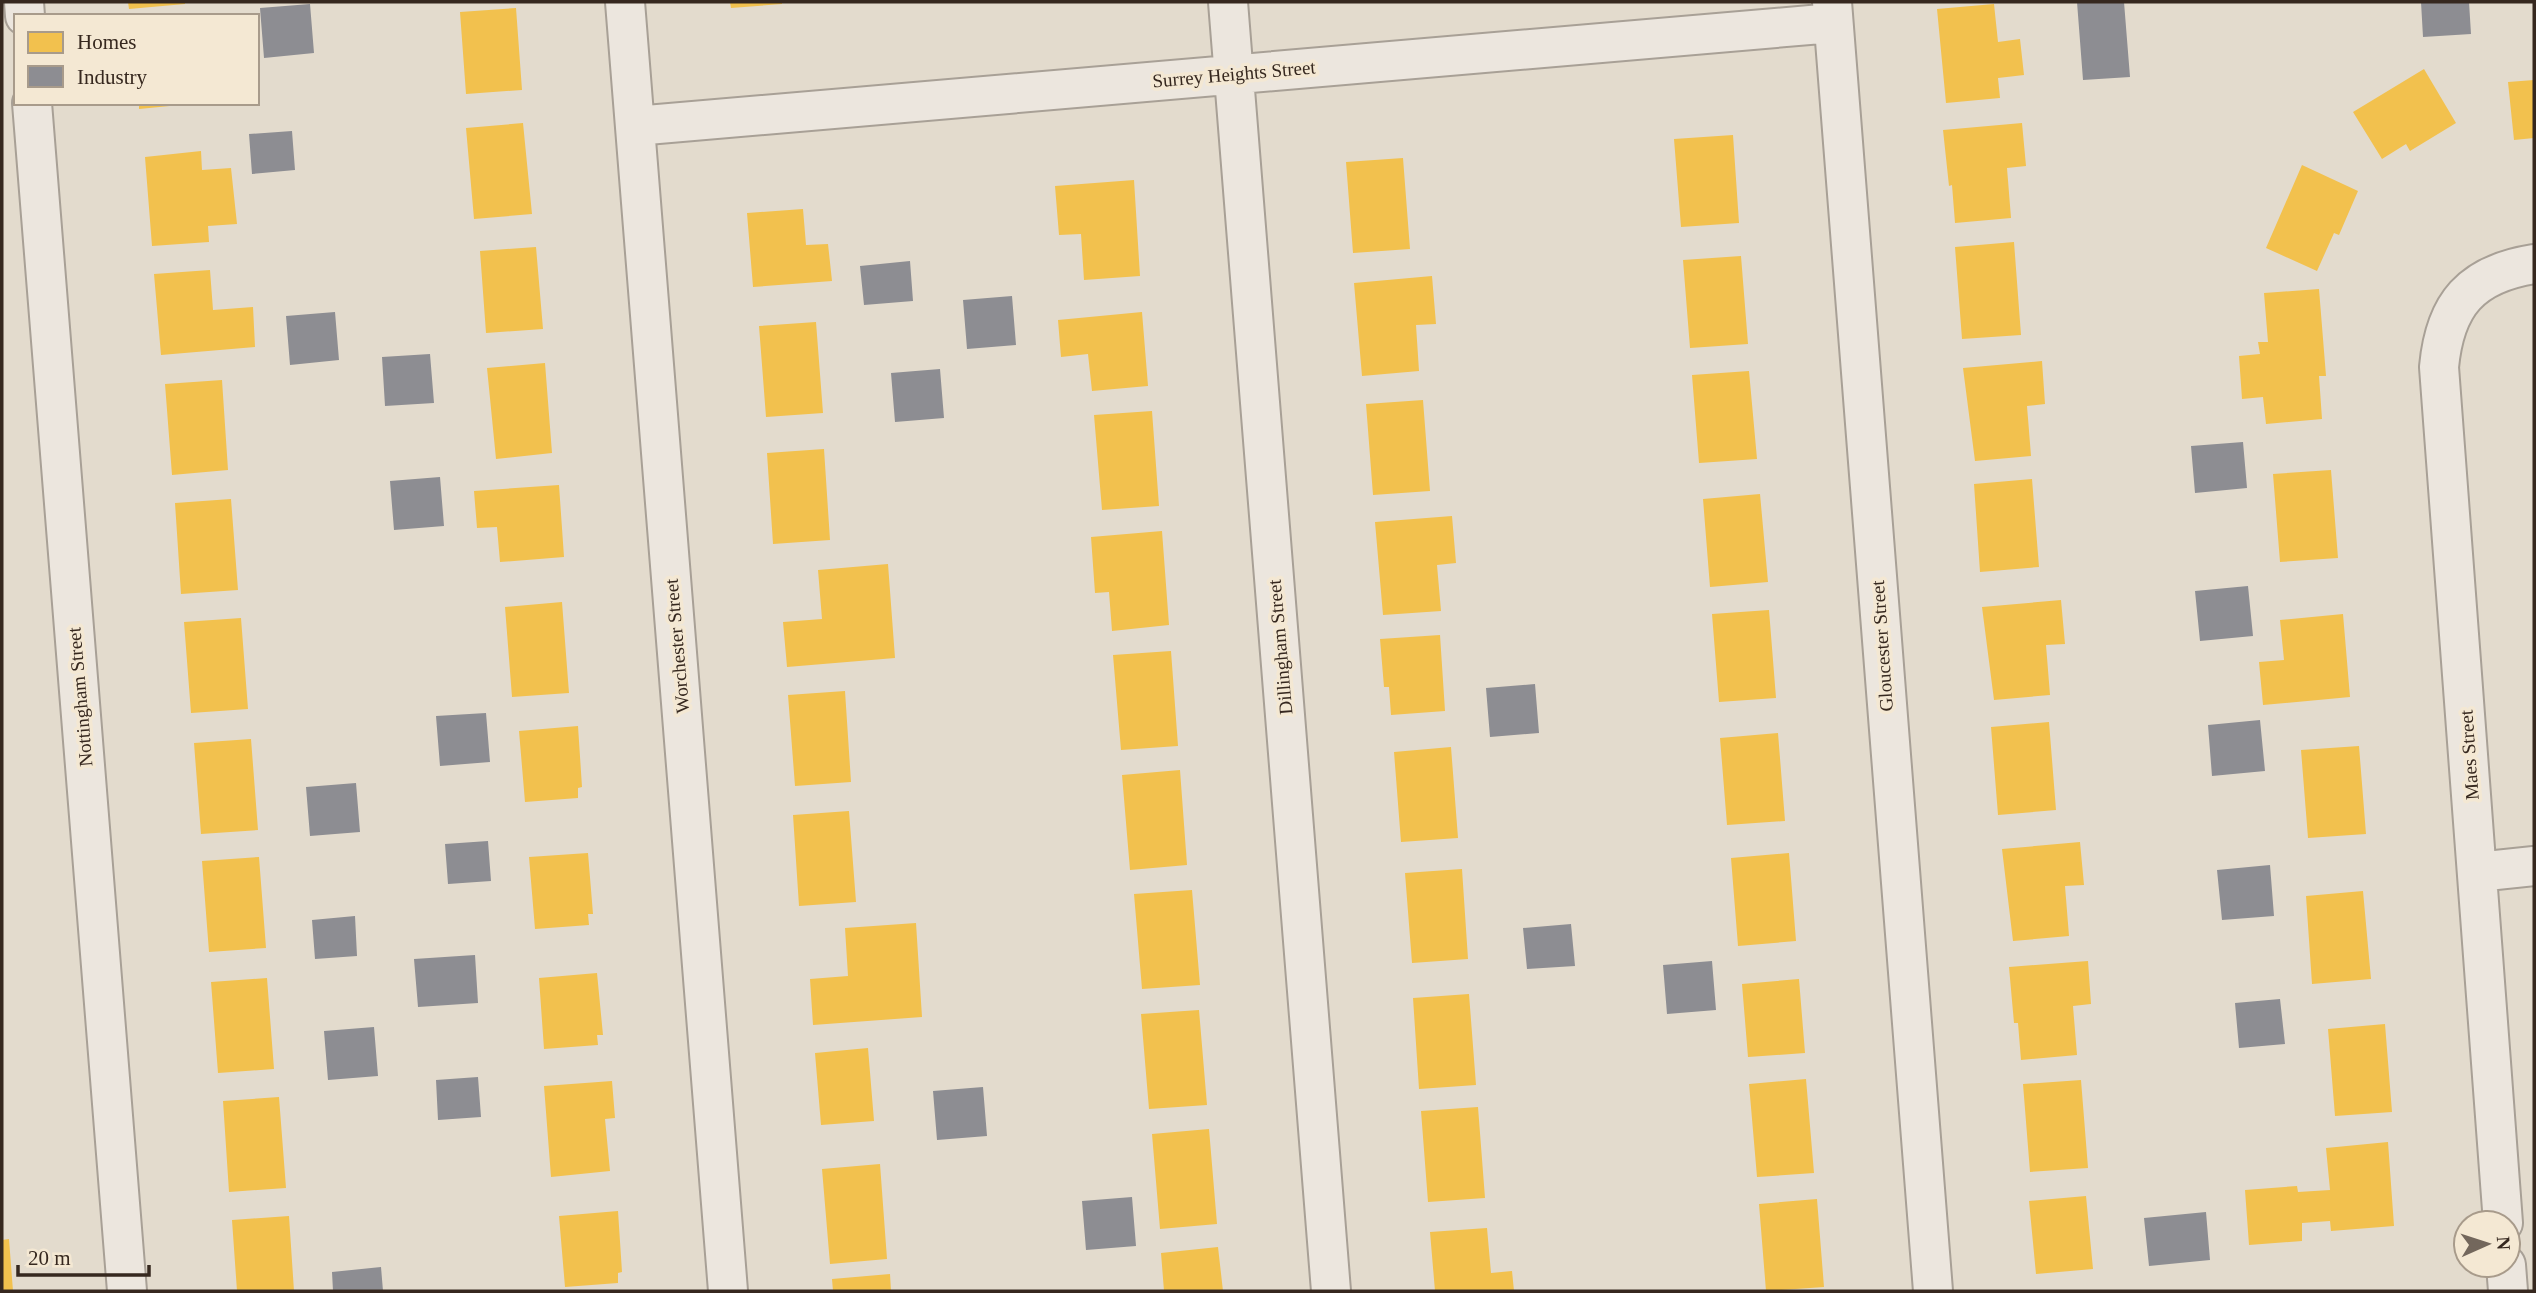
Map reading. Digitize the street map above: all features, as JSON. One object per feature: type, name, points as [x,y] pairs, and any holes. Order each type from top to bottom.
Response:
[{"type":"street","name":"Worchester Street","points":[[625,2],[728,1291]]},
{"type":"street","name":"Dillingham Street","points":[[1228,2],[1331,1291]]},
{"type":"street","name":"Surrey Heights Street","points":[[635,127],[1234,74],[1833,12]]},
{"type":"street","name":"Gloucester Street","points":[[1833,12],[1933,1291]]},
{"type":"street","name":"Nottingham Street","points":[[32,105],[127,1291]]},
{"type":"street","name":"Maes Street","points":[[2502,1209],[2439,368],[2442,342],[2451,317],[2467,294],[2484,278],[2512,267],[2534,264]]},
{"type":"street","points":[[2477,872],[2534,866]]},
{"type":"building: Homes","points":[[128,2],[185,2],[185,4],[129,9]]},
{"type":"building: Homes","points":[[730,2],[782,2],[782,4],[731,8]]},
{"type":"building: Homes","points":[[1994,4],[1998,42],[2020,39],[2024,75],[1998,78],[2000,98],[1946,103],[1937,9]]},
{"type":"building: Homes","points":[[516,8],[522,90],[466,94],[460,12]]},
{"type":"building: Homes","points":[[2424,69],[2456,123],[2410,151],[2406,144],[2382,159],[2353,112]]},
{"type":"building: Homes","points":[[2534,80],[2534,138],[2514,140],[2508,82]]},
{"type":"building: Homes","points":[[139,105],[180,105],[139,109]]},
{"type":"building: Homes","points":[[523,123],[532,214],[474,219],[466,128]]},
{"type":"building: Homes","points":[[2022,123],[2026,166],[2007,168],[2011,218],[1955,223],[1943,130]]},
{"type":"building: Homes","points":[[1733,135],[1739,223],[1681,227],[1674,139]]},
{"type":"building: Homes","points":[[201,151],[202,170],[231,168],[237,224],[208,226],[209,242],[152,246],[145,157]]},
{"type":"building: Homes","points":[[1403,158],[1410,249],[1353,253],[1346,162]]},
{"type":"building: Homes","points":[[2302,165],[2358,191],[2339,235],[2334,233],[2317,271],[2266,248]]},
{"type":"building: Homes","points":[[1134,180],[1140,276],[1084,280],[1081,234],[1059,235],[1055,186]]},
{"type":"building: Homes","points":[[803,209],[806,245],[828,244],[832,281],[753,287],[747,213]]},
{"type":"building: Homes","points":[[2014,242],[2021,335],[1962,339],[1955,247]]},
{"type":"building: Homes","points":[[536,247],[543,329],[486,333],[480,251]]},
{"type":"building: Homes","points":[[1741,256],[1748,344],[1690,348],[1683,260]]},
{"type":"building: Homes","points":[[210,270],[213,310],[253,307],[255,347],[161,355],[154,274]]},
{"type":"building: Homes","points":[[1432,276],[1436,324],[1416,325],[1419,371],[1362,376],[1354,283]]},
{"type":"building: Homes","points":[[2319,289],[2326,376],[2319,376],[2322,419],[2266,424],[2263,397],[2242,399],[2239,356],[2260,354],[2258,342],[2268,342],[2264,293]]},
{"type":"building: Homes","points":[[1142,312],[1148,386],[1092,391],[1088,354],[1061,357],[1058,320]]},
{"type":"building: Homes","points":[[816,322],[823,413],[766,417],[759,326]]},
{"type":"building: Homes","points":[[2042,361],[2045,404],[2027,406],[2031,456],[1975,461],[1963,368]]},
{"type":"building: Homes","points":[[545,363],[552,453],[496,459],[487,368]]},
{"type":"building: Homes","points":[[1749,371],[1757,459],[1699,463],[1692,375]]},
{"type":"building: Homes","points":[[222,380],[228,470],[172,475],[165,384]]},
{"type":"building: Homes","points":[[1423,400],[1430,491],[1373,495],[1366,404]]},
{"type":"building: Homes","points":[[1152,411],[1159,506],[1102,510],[1094,415]]},
{"type":"building: Homes","points":[[824,449],[830,540],[773,544],[767,453]]},
{"type":"building: Homes","points":[[2331,470],[2338,558],[2280,562],[2273,474]]},
{"type":"building: Homes","points":[[2032,479],[2039,567],[1980,572],[1974,484]]},
{"type":"building: Homes","points":[[559,485],[564,557],[500,562],[497,527],[477,528],[474,491]]},
{"type":"building: Homes","points":[[1760,494],[1768,582],[1710,587],[1703,499]]},
{"type":"building: Homes","points":[[231,499],[238,590],[181,594],[175,503]]},
{"type":"building: Homes","points":[[1452,516],[1456,563],[1437,565],[1441,611],[1383,615],[1375,522]]},
{"type":"building: Homes","points":[[1162,531],[1169,625],[1112,631],[1109,592],[1095,593],[1091,537]]},
{"type":"building: Homes","points":[[888,564],[895,658],[787,667],[783,622],[822,619],[818,570]]},
{"type":"building: Homes","points":[[2061,600],[2065,644],[2046,645],[2050,695],[1994,700],[1982,607]]},
{"type":"building: Homes","points":[[562,602],[569,693],[512,697],[505,607]]},
{"type":"building: Homes","points":[[1769,610],[1776,698],[1719,702],[1712,614]]},
{"type":"building: Homes","points":[[2343,614],[2350,697],[2263,705],[2259,662],[2284,660],[2280,620]]},
{"type":"building: Homes","points":[[241,618],[248,709],[191,713],[184,622]]},
{"type":"building: Homes","points":[[1440,635],[1445,711],[1391,715],[1389,687],[1384,687],[1380,639]]},
{"type":"building: Homes","points":[[1171,651],[1178,746],[1121,750],[1113,655]]},
{"type":"building: Homes","points":[[845,691],[851,782],[795,786],[788,695]]},
{"type":"building: Homes","points":[[2049,722],[2056,810],[1998,815],[1991,727]]},
{"type":"building: Homes","points":[[578,726],[582,787],[578,788],[578,798],[525,802],[519,731]]},
{"type":"building: Homes","points":[[1778,733],[1785,821],[1727,825],[1720,738]]},
{"type":"building: Homes","points":[[251,739],[258,830],[201,834],[194,743]]},
{"type":"building: Homes","points":[[2359,746],[2366,834],[2308,838],[2301,750]]},
{"type":"building: Homes","points":[[1451,747],[1458,838],[1401,842],[1394,752]]},
{"type":"building: Homes","points":[[1180,770],[1187,865],[1130,870],[1122,775]]},
{"type":"building: Homes","points":[[849,811],[856,902],[799,906],[793,815]]},
{"type":"building: Homes","points":[[2080,842],[2084,885],[2065,886],[2069,936],[2013,941],[2002,849]]},
{"type":"building: Homes","points":[[588,853],[593,914],[588,914],[589,925],[535,929],[529,857]]},
{"type":"building: Homes","points":[[1789,853],[1796,941],[1738,946],[1731,858]]},
{"type":"building: Homes","points":[[259,857],[266,948],[209,952],[202,861]]},
{"type":"building: Homes","points":[[1462,869],[1468,959],[1412,963],[1405,873]]},
{"type":"building: Homes","points":[[1192,890],[1200,985],[1142,989],[1134,894]]},
{"type":"building: Homes","points":[[2363,891],[2371,979],[2312,984],[2306,896]]},
{"type":"building: Homes","points":[[916,923],[922,1017],[813,1025],[810,979],[848,976],[845,928]]},
{"type":"building: Homes","points":[[2088,961],[2091,1004],[2073,1006],[2077,1055],[2021,1060],[2018,1023],[2014,1023],[2009,967]]},
{"type":"building: Homes","points":[[597,973],[603,1035],[597,1035],[598,1045],[544,1049],[539,978]]},
{"type":"building: Homes","points":[[267,978],[274,1069],[218,1073],[211,982]]},
{"type":"building: Homes","points":[[1799,979],[1805,1053],[1748,1057],[1742,984]]},
{"type":"building: Homes","points":[[1469,994],[1476,1085],[1419,1089],[1413,998]]},
{"type":"building: Homes","points":[[1199,1010],[1207,1105],[1149,1109],[1141,1014]]},
{"type":"building: Homes","points":[[2385,1024],[2392,1112],[2335,1116],[2328,1029]]},
{"type":"building: Homes","points":[[868,1048],[874,1121],[821,1125],[815,1053]]},
{"type":"building: Homes","points":[[1806,1079],[1814,1173],[1757,1177],[1749,1084]]},
{"type":"building: Homes","points":[[2081,1080],[2088,1168],[2030,1172],[2023,1084]]},
{"type":"building: Homes","points":[[612,1081],[615,1118],[605,1119],[610,1171],[551,1177],[544,1086]]},
{"type":"building: Homes","points":[[279,1097],[286,1188],[229,1192],[223,1101]]},
{"type":"building: Homes","points":[[1478,1107],[1485,1198],[1428,1202],[1421,1111]]},
{"type":"building: Homes","points":[[1209,1129],[1217,1224],[1160,1229],[1152,1134]]},
{"type":"building: Homes","points":[[2388,1142],[2394,1226],[2331,1231],[2330,1221],[2302,1223],[2302,1241],[2249,1245],[2245,1190],[2297,1186],[2298,1192],[2330,1190],[2326,1148]]},
{"type":"building: Homes","points":[[880,1164],[887,1259],[830,1264],[822,1169]]},
{"type":"building: Homes","points":[[2086,1196],[2093,1269],[2036,1274],[2029,1201]]},
{"type":"building: Homes","points":[[1817,1199],[1824,1287],[1766,1291],[1759,1204]]},
{"type":"building: Homes","points":[[618,1211],[622,1272],[618,1273],[618,1283],[565,1287],[559,1216]]},
{"type":"building: Homes","points":[[289,1216],[294,1291],[237,1291],[232,1220]]},
{"type":"building: Homes","points":[[1487,1228],[1491,1273],[1512,1271],[1514,1291],[1435,1291],[1430,1232]]},
{"type":"building: Homes","points":[[9,1239],[13,1291],[2,1291],[2,1240]]},
{"type":"building: Homes","points":[[1218,1247],[1223,1291],[1164,1291],[1161,1253]]},
{"type":"building: Homes","points":[[890,1274],[891,1291],[833,1291],[832,1279]]},
{"type":"building: Industry","points":[[2077,2],[2124,2],[2130,77],[2083,80]]},
{"type":"building: Industry","points":[[2421,2],[2469,2],[2471,34],[2423,37]]},
{"type":"building: Industry","points":[[310,4],[314,53],[264,58],[260,8]]},
{"type":"building: Industry","points":[[292,131],[295,170],[252,174],[249,134]]},
{"type":"building: Industry","points":[[910,261],[913,301],[864,305],[860,266]]},
{"type":"building: Industry","points":[[1012,296],[1016,345],[967,349],[963,300]]},
{"type":"building: Industry","points":[[335,312],[339,360],[290,365],[286,316]]},
{"type":"building: Industry","points":[[430,354],[434,403],[385,406],[382,357]]},
{"type":"building: Industry","points":[[940,369],[944,418],[895,422],[891,373]]},
{"type":"building: Industry","points":[[2243,442],[2247,488],[2195,493],[2191,446]]},
{"type":"building: Industry","points":[[440,477],[444,526],[394,530],[390,481]]},
{"type":"building: Industry","points":[[2248,586],[2253,636],[2200,641],[2195,591]]},
{"type":"building: Industry","points":[[1535,684],[1539,733],[1490,737],[1486,688]]},
{"type":"building: Industry","points":[[486,713],[490,762],[440,766],[436,716]]},
{"type":"building: Industry","points":[[2260,720],[2265,771],[2212,776],[2208,725]]},
{"type":"building: Industry","points":[[356,783],[360,832],[310,836],[306,787]]},
{"type":"building: Industry","points":[[488,841],[491,881],[448,884],[445,844]]},
{"type":"building: Industry","points":[[2270,865],[2274,916],[2222,920],[2217,870]]},
{"type":"building: Industry","points":[[355,916],[357,956],[315,959],[312,920]]},
{"type":"building: Industry","points":[[1571,924],[1575,966],[1527,969],[1523,928]]},
{"type":"building: Industry","points":[[475,955],[478,1003],[418,1007],[414,959]]},
{"type":"building: Industry","points":[[1712,961],[1716,1010],[1667,1014],[1663,965]]},
{"type":"building: Industry","points":[[2280,999],[2285,1044],[2239,1048],[2235,1003]]},
{"type":"building: Industry","points":[[374,1027],[378,1076],[328,1080],[324,1031]]},
{"type":"building: Industry","points":[[478,1077],[481,1117],[438,1120],[436,1080]]},
{"type":"building: Industry","points":[[983,1087],[987,1136],[937,1140],[933,1091]]},
{"type":"building: Industry","points":[[1132,1197],[1136,1246],[1086,1250],[1082,1201]]},
{"type":"building: Industry","points":[[2206,1212],[2210,1260],[2149,1266],[2144,1218]]},
{"type":"building: Industry","points":[[381,1267],[383,1291],[333,1291],[332,1272]]}]
